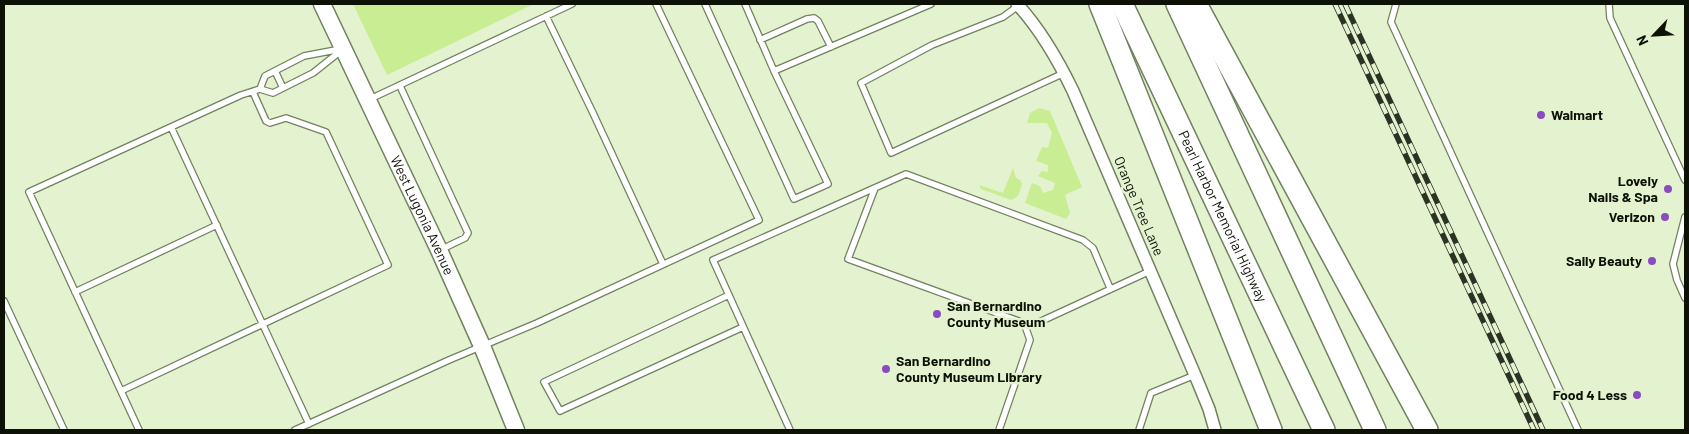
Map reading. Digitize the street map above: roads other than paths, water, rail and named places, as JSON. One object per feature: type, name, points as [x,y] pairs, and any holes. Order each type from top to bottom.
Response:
[{"type":"highway","points":[[1100,4],[1271,430]]},
{"type":"highway","name":"Pearl Harbor Memorial Highway","points":[[1122,4],[1324,430]]},
{"type":"highway","points":[[1177,4],[1375,430]]},
{"type":"highway","points":[[1196,4],[1427,430]]},
{"type":"street","name":"West Lugonia Avenue","points":[[322,4],[439,250],[482,346],[516,430]]},
{"type":"street","name":"Orange Tree Lane","points":[[1018,5],[1030,18],[1054,53],[1064,72],[1195,375],[1209,409],[1215,430]]},
{"type":"lane","points":[[368,101],[572,4]]},
{"type":"lane","points":[[295,430],[759,220],[656,4]]},
{"type":"lane","points":[[705,4],[794,199],[828,184],[774,71],[745,4]]},
{"type":"lane","points":[[774,71],[931,4]]},
{"type":"lane","points":[[1396,4],[1391,22],[1578,430]]},
{"type":"lane","points":[[1609,4],[1610,18],[1685,180]]},
{"type":"lane","points":[[1018,5],[1003,17],[932,45],[861,83],[891,153],[1064,72]]},
{"type":"lane","points":[[546,16],[663,264]]},
{"type":"lane","points":[[760,40],[807,19],[814,18],[818,21],[830,46]]},
{"type":"lane","points":[[260,89],[265,76],[304,56],[343,48]]},
{"type":"lane","points":[[139,430],[29,192],[241,95],[260,89],[273,93],[313,73],[343,48]]},
{"type":"lane","points":[[275,71],[283,88]]},
{"type":"lane","points":[[400,86],[468,233],[465,238],[439,250]]},
{"type":"lane","points":[[121,391],[388,265],[326,132],[286,118],[275,123],[266,121],[253,92]]},
{"type":"lane","points":[[171,127],[309,424]]},
{"type":"lane","points":[[790,430],[714,260],[906,174],[1083,240],[1093,248],[1110,288]]},
{"type":"lane","points":[[875,188],[848,259],[1024,324],[1035,324],[1150,271]]},
{"type":"lane","points":[[1685,217],[1673,264],[1677,280],[1685,298]]},
{"type":"lane","points":[[75,292],[217,225]]},
{"type":"lane","points":[[729,295],[544,382],[560,412],[743,327]]},
{"type":"lane","points":[[4,301],[64,430]]},
{"type":"lane","points":[[999,430],[1030,340],[1024,324]]},
{"type":"lane","points":[[1139,430],[1152,394],[1195,375]]},
{"type":"railway","points":[[1335,4],[1534,430]]},
{"type":"railway","points":[[1345,4],[1543,430]]},
{"type":"place","name":"Walmart","points":[[1541,115]]},
{"type":"place","name":"Lovely Nails & Spa","points":[[1668,189]]},
{"type":"place","name":"Verizon","points":[[1665,217]]},
{"type":"place","name":"Sally Beauty","points":[[1652,261]]},
{"type":"place","name":"San Bernardino County Museum","points":[[937,314]]},
{"type":"place","name":"San Bernardino County Museum Library","points":[[886,369]]},
{"type":"place","name":"Food 4 Less","points":[[1637,395]]}]
